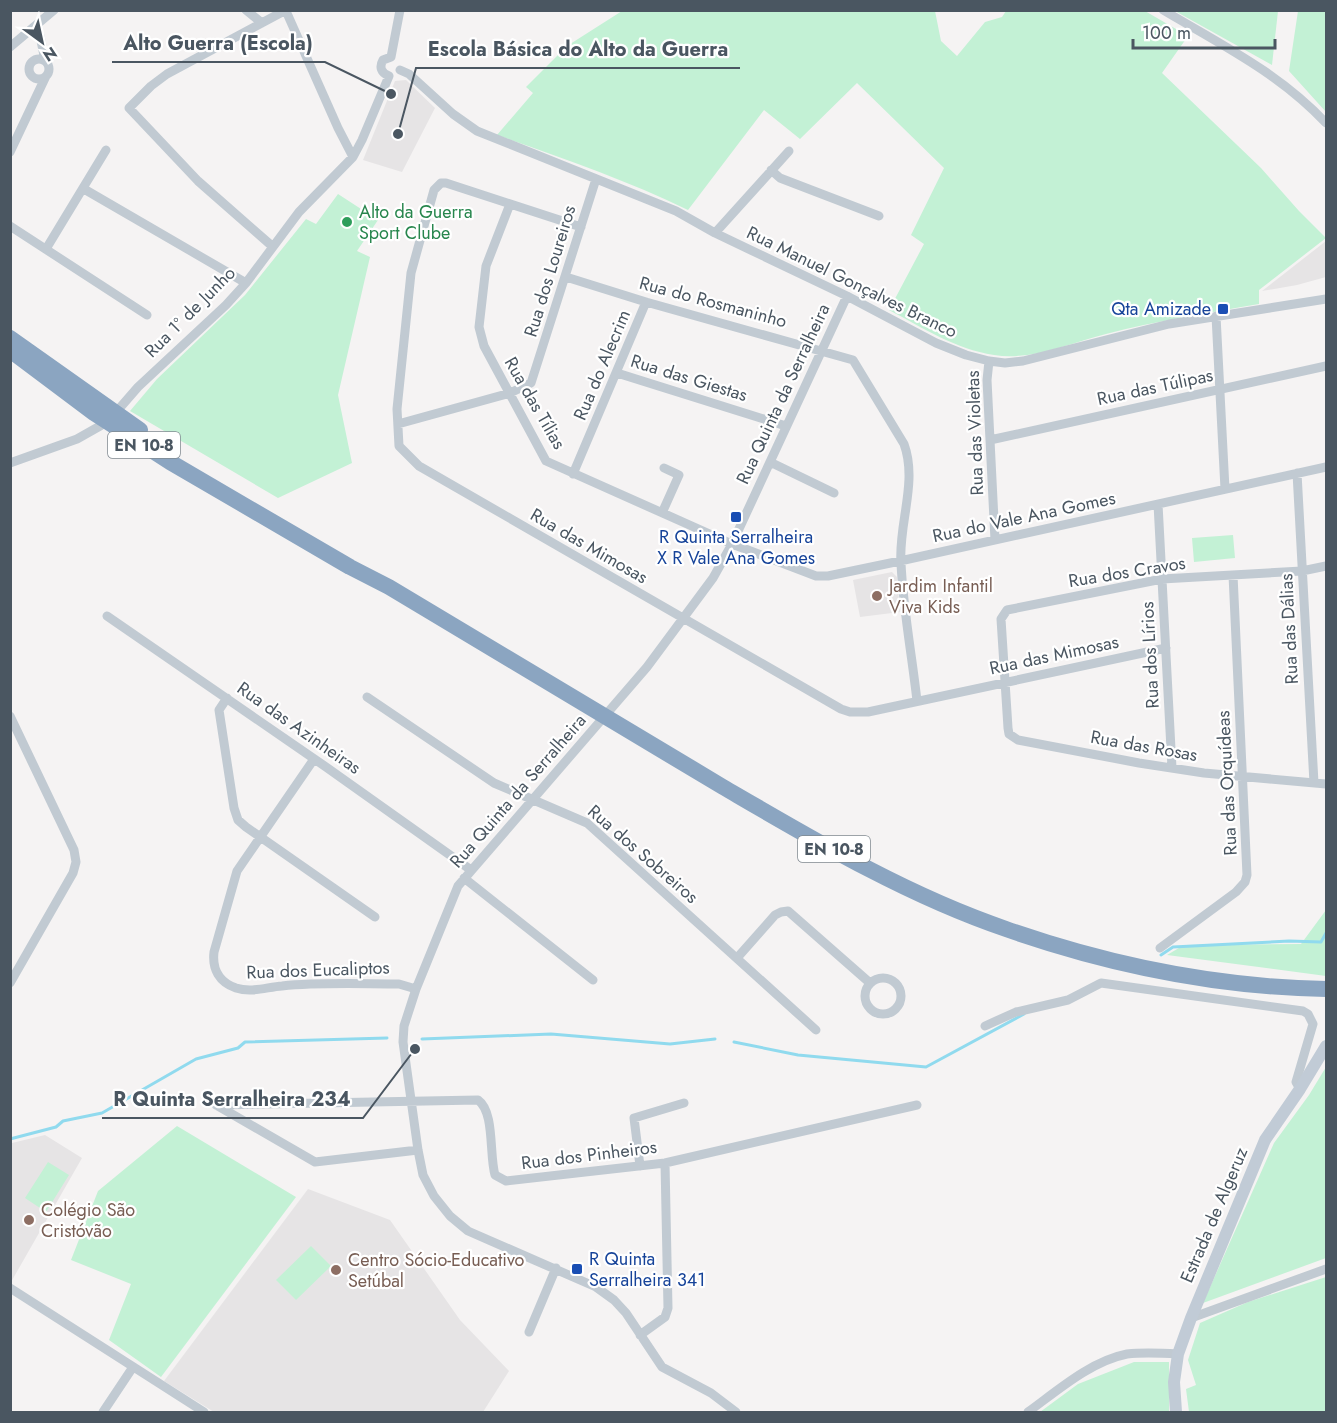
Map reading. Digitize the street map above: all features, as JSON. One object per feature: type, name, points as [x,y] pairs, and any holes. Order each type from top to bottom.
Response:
[{"type":"highway","name":"EN 10-8","points":[[10,338],[173,453],[355,561],[388,587]]},
{"type":"highway","name":"EN 10-8","points":[[14,354],[94,413],[170,462],[388,587],[801,832],[915,892],[1004,929],[1116,961],[1180,975],[1288,988],[1326,989]]},
{"type":"main road","name":"Estrada de Algeruz","points":[[1176,1413],[1174,1382],[1178,1354],[1191,1318],[1264,1140],[1300,1089],[1326,1046]]},
{"type":"street","points":[[10,47],[54,10]]},
{"type":"street","points":[[246,10],[262,23]]},
{"type":"street","points":[[391,57],[400,10]]},
{"type":"street","points":[[1163,10],[1273,76],[1303,99],[1326,123]]},
{"type":"street","points":[[272,246],[198,181],[129,108],[167,74],[286,11],[353,157]]},
{"type":"street","points":[[10,153],[49,68],[40,36],[34,27]]},
{"type":"street","points":[[391,57],[399,61],[400,70],[396,75],[385,75],[381,68],[383,60],[391,57]]},
{"type":"street","points":[[45,60],[34,59],[28,69],[35,79],[46,76]]},
{"type":"street","name":"Rua Manuel Gonçalves Branco","points":[[400,70],[409,74],[477,131],[675,211],[715,233],[847,296],[936,344],[989,361],[1005,363],[1023,361],[1169,324],[1326,298]]},
{"type":"street","name":"Rua 1º de Junho","points":[[10,463],[77,439],[111,418],[138,387],[226,305],[246,283],[299,212],[353,157],[388,76]]},
{"type":"street","points":[[46,249],[106,150]]},
{"type":"street","points":[[715,233],[789,151]]},
{"type":"street","points":[[771,170],[780,178],[879,216]]},
{"type":"street","name":"Rua dos Loureiros","points":[[398,424],[528,386],[534,377],[596,178]]},
{"type":"street","name":"Rua das Mimosas","points":[[581,227],[446,183],[441,183],[434,190],[411,273],[397,409],[399,446],[418,466],[683,620],[850,712],[867,712],[1166,648]]},
{"type":"street","points":[[84,189],[246,283]]},
{"type":"street","name":"Rua das Tílias","points":[[510,204],[486,266],[479,327],[484,346],[546,461],[732,544]]},
{"type":"street","points":[[10,226],[147,315]]},
{"type":"street","name":"Rua do Rosmaninho","points":[[566,277],[853,360],[908,453],[909,471],[900,561],[917,701]]},
{"type":"street","name":"Rua Quinta da Serralheira","points":[[736,1413],[711,1393],[662,1367],[626,1313],[614,1300],[596,1287],[468,1232],[450,1216],[434,1196],[423,1175],[403,1036],[405,1021],[416,989],[454,894],[464,878],[634,683],[712,578],[732,544],[847,296]]},
{"type":"street","name":"Rua do Alecrim","points":[[573,474],[646,302]]},
{"type":"street","points":[[1216,316],[1226,489]]},
{"type":"street","name":"Rua das Violetas","points":[[989,361],[987,380],[996,540]]},
{"type":"street","name":"Rua das Túlipas","points":[[990,440],[1326,366]]},
{"type":"street","name":"Rua das Giestas","points":[[617,373],[786,426]]},
{"type":"street","points":[[770,462],[834,493]]},
{"type":"street","name":"Rua do Vale Ana Gomes","points":[[732,544],[816,576],[828,576],[1326,467]]},
{"type":"street","points":[[662,513],[679,475],[664,468]]},
{"type":"street","name":"Rua das Dálias","points":[[1297,473],[1314,783]]},
{"type":"street","name":"Rua dos Lírios","points":[[1158,504],[1173,768]]},
{"type":"street","name":"Rua dos Cravos","points":[[1004,683],[1001,619],[1007,610],[1162,579],[1302,571],[1326,566]]},
{"type":"street","name":"Rua das Orquídeas","points":[[1160,948],[1231,897],[1245,882],[1248,867],[1233,575]]},
{"type":"street","name":"Rua das Azinheiras","points":[[107,616],[471,870]]},
{"type":"street","name":"Rua das Rosas","points":[[1004,683],[1009,734],[1018,740],[1173,768],[1326,784]]},
{"type":"street","name":"Rua dos Sobreiros","points":[[367,697],[494,783],[587,823],[816,1030]]},
{"type":"street","points":[[227,698],[219,710],[234,808],[238,820],[260,838],[375,917]]},
{"type":"street","points":[[10,716],[74,850],[76,862],[68,884],[10,983]]},
{"type":"street","name":"Rua dos Eucaliptos","points":[[314,759],[237,871],[214,952],[213,964],[217,974],[237,988],[249,990],[283,986],[399,984],[416,989]]},
{"type":"street","points":[[464,878],[593,980]]},
{"type":"street","points":[[737,958],[775,915],[788,911],[870,984]]},
{"type":"street","points":[[884,978],[896,983],[902,996],[896,1009],[884,1014],[870,1009],[865,996],[870,984],[876,979],[884,978]]},
{"type":"street","points":[[985,1026],[1016,1012],[1068,1000],[1101,983],[1303,1011],[1308,1014],[1313,1024],[1296,1082],[1300,1089]]},
{"type":"street","name":"Rua dos Pinheiros","points":[[418,1150],[315,1162],[216,1105],[472,1099],[483,1104],[488,1115],[493,1168],[495,1175],[500,1180],[506,1181],[665,1163],[917,1105]]},
{"type":"street","points":[[640,1166],[634,1118],[684,1103]]},
{"type":"street","points":[[640,1335],[666,1317],[668,1308],[665,1163]]},
{"type":"street","points":[[529,1332],[556,1269]]},
{"type":"street","points":[[1191,1318],[1326,1269]]},
{"type":"street","points":[[10,1288],[204,1413]]},
{"type":"street","points":[[1028,1413],[1083,1374],[1112,1359],[1128,1354],[1178,1354]]},
{"type":"street","points":[[103,1413],[133,1366]]},
{"type":"shaded area","points":[[406,80],[435,108],[402,172],[363,160],[395,81]]},
{"type":"shaded area","points":[[1326,241],[1326,277],[1262,291]]},
{"type":"shaded area","name":"Jardim Infantil Viva Kids","points":[[892,572],[897,577],[900,612],[860,617],[853,580]]},
{"type":"shaded area","name":"Colégio São Cristóvão","points":[[45,1135],[82,1158],[11,1282],[11,1145]]},
{"type":"shaded area","name":"Centro Sócio-Educativo Setúbal","points":[[308,1189],[390,1220],[460,1320],[509,1371],[483,1412],[214,1412],[164,1381]]},
{"type":"green space","points":[[622,11],[935,11],[941,41],[957,56],[985,22],[1002,17],[1006,11],[1145,11],[1188,36],[1162,73],[1261,168],[1326,238],[1259,290],[1259,304],[1144,325],[1022,356],[994,355],[966,348],[889,310],[924,244],[911,235],[944,168],[857,83],[800,139],[764,110],[688,210],[618,179],[497,135],[533,93],[526,87],[567,46]]},
{"type":"green space","points":[[1175,11],[1278,11],[1272,65]]},
{"type":"green space","points":[[1298,11],[1326,11],[1326,112],[1289,71]]},
{"type":"green space","points":[[338,194],[378,220],[357,251],[370,257],[338,395],[352,463],[278,498],[130,411],[157,379],[245,295],[306,219],[316,224]]},
{"type":"green space","points":[[1233,535],[1235,558],[1194,562],[1192,538]]},
{"type":"green space","points":[[1326,910],[1326,976],[1167,955],[1184,945],[1301,944]]},
{"type":"green space","points":[[1326,1067],[1326,1258],[1203,1303],[1274,1143]]},
{"type":"green space","points":[[177,1126],[296,1197],[161,1377],[109,1340],[131,1284],[71,1260],[98,1191]]},
{"type":"green space","points":[[48,1162],[69,1175],[46,1212],[25,1198]]},
{"type":"green space","points":[[311,1246],[331,1266],[296,1300],[276,1280]]},
{"type":"green space","points":[[1326,1277],[1326,1412],[1189,1412],[1186,1389],[1196,1385],[1188,1360],[1200,1323],[1248,1302]]},
{"type":"green space","points":[[1134,1362],[1169,1362],[1169,1412],[1040,1412],[1078,1384]]},
{"type":"waterway","points":[[1161,955],[1173,947],[1289,941],[1321,942],[1326,933]]},
{"type":"waterway","points":[[734,1042],[798,1055],[926,1067],[1024,1014]]},
{"type":"waterway","points":[[422,1039],[551,1034],[670,1044],[715,1039]]},
{"type":"waterway","points":[[10,1139],[56,1127],[63,1121],[102,1113],[196,1059],[238,1048],[245,1042],[387,1038]]},
{"type":"place","name":"Alto Guerra (Escola)","points":[[391,94]]},
{"type":"place","name":"Escola Básica do Alto da Guerra","points":[[398,134]]},
{"type":"place","name":"Alto da Guerra Sport Clube","points":[[347,222]]},
{"type":"place","name":"Qta Amizade","points":[[1223,309]]},
{"type":"place","name":"R Quinta Serralheira X R Vale Ana Gomes","points":[[736,517]]},
{"type":"place","name":"Jardim Infantil Viva Kids","points":[[877,596]]},
{"type":"place","name":"R Quinta Serralheira 234","points":[[415,1049]]},
{"type":"place","name":"Colégio São Cristóvão","points":[[29,1220]]},
{"type":"place","name":"R Quinta Serralheira 341","points":[[577,1269]]},
{"type":"place","name":"Centro Sócio-Educativo Setúbal","points":[[336,1270]]}]
